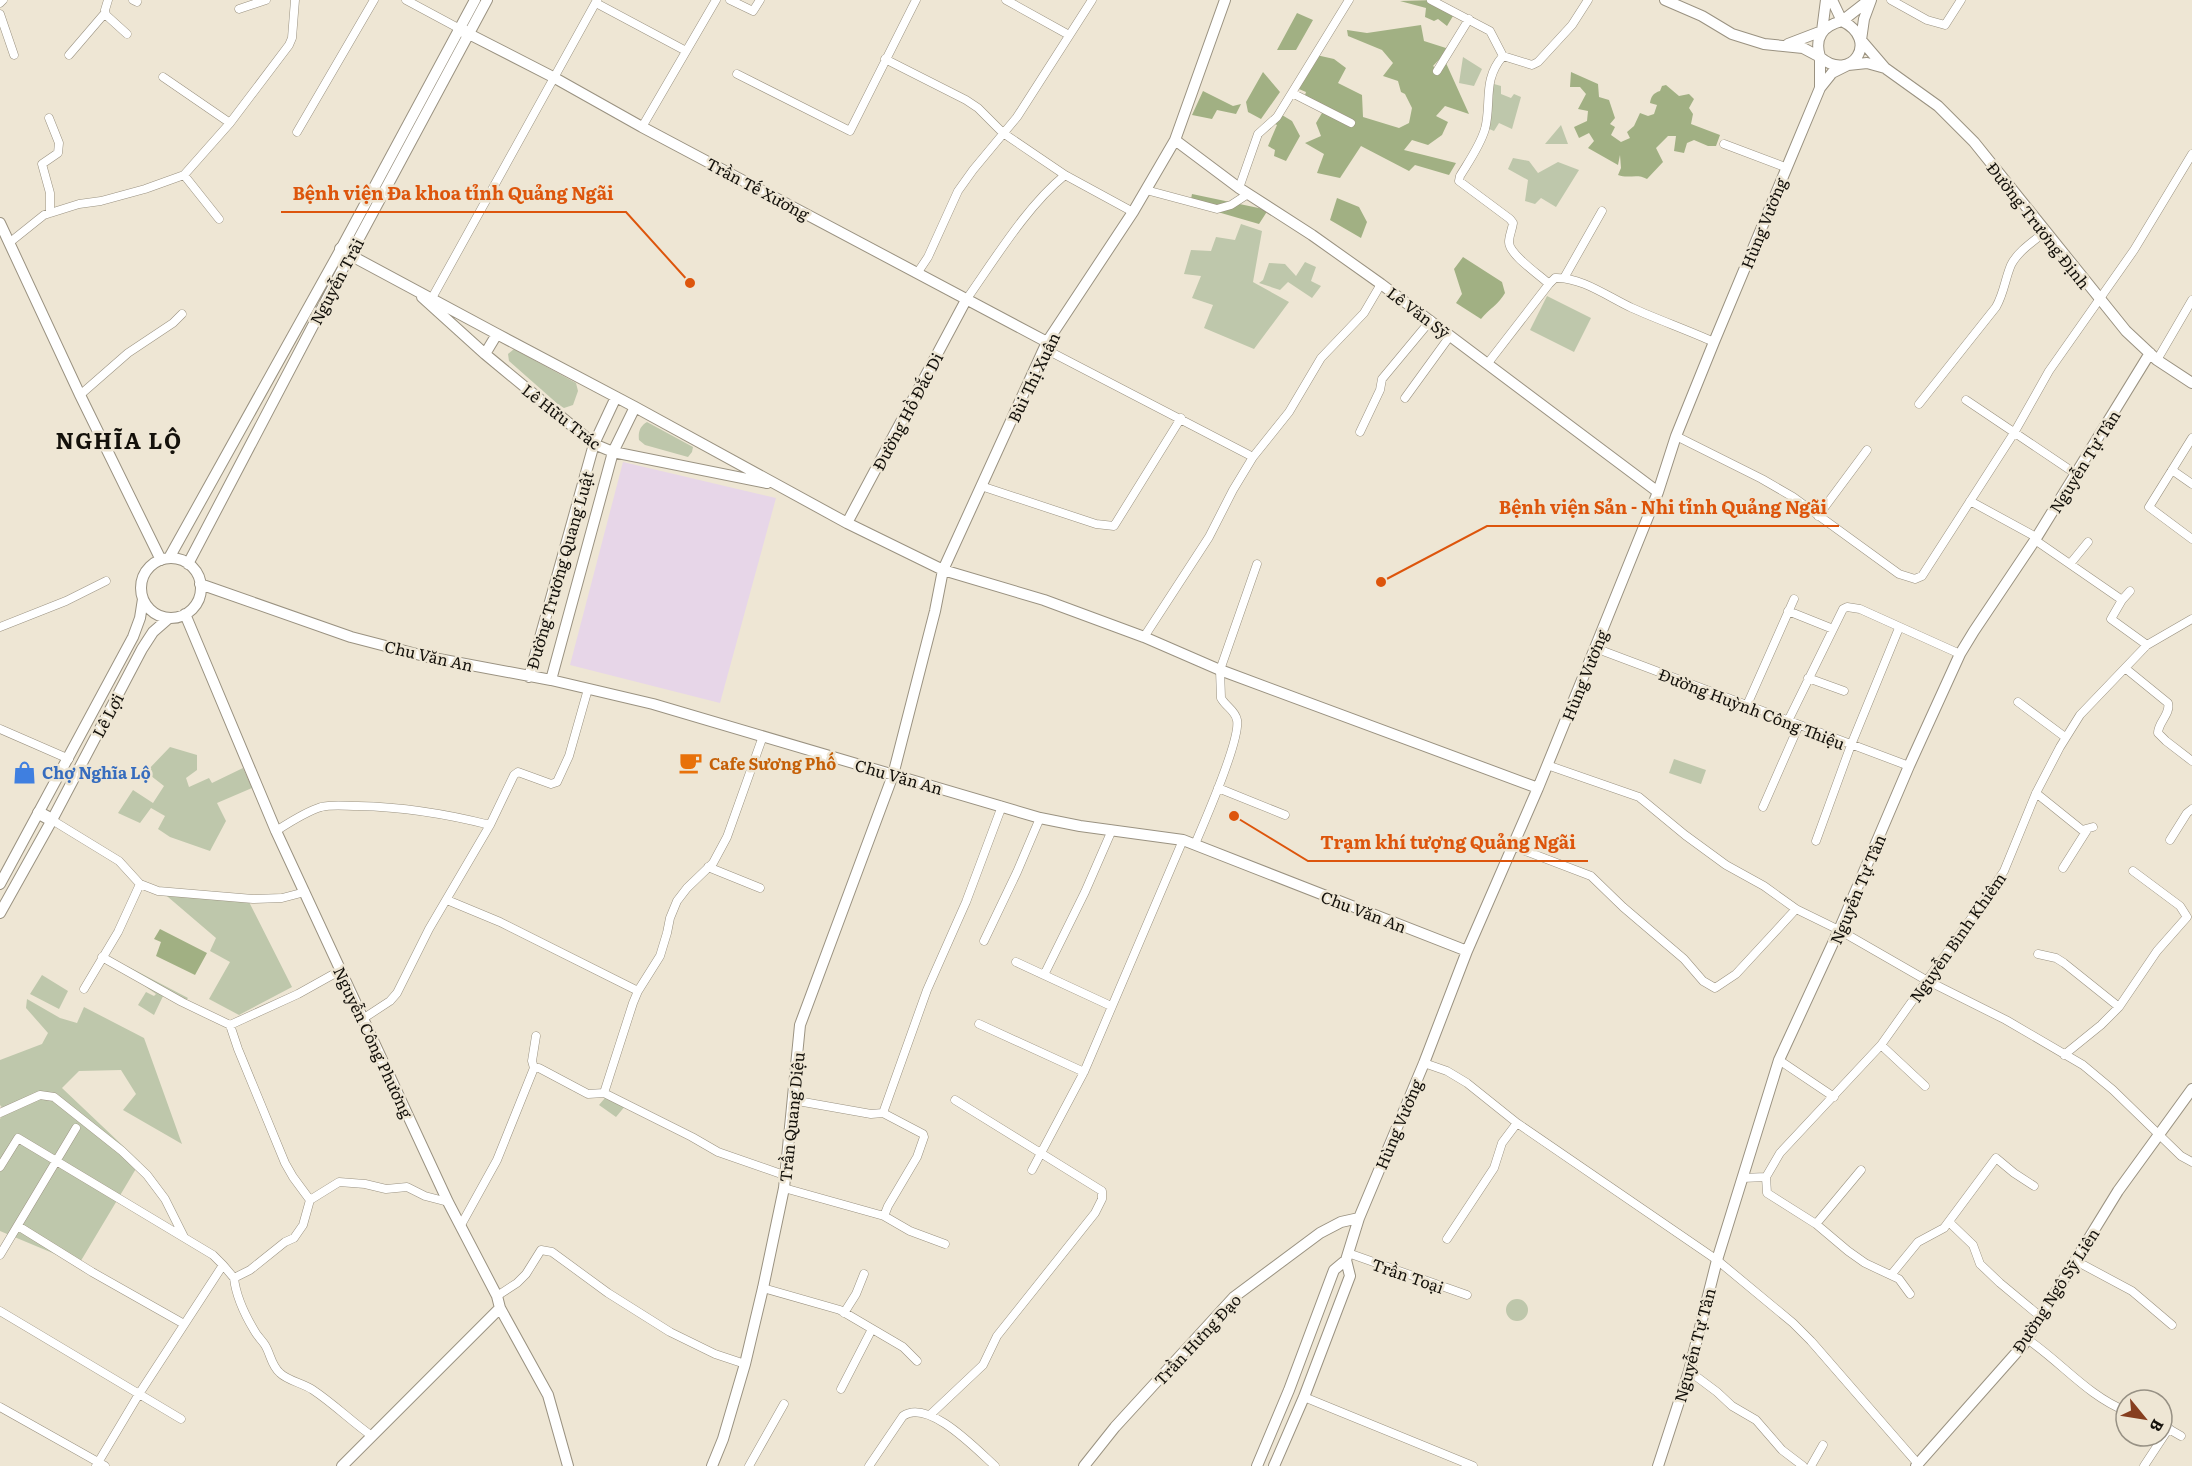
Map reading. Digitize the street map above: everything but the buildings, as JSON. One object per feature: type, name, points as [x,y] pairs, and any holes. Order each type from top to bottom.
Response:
[{"type":"main road","points":[[39,813],[52,820]]},
{"type":"street","points":[[69,55],[105,13],[108,0]]},
{"type":"street","points":[[239,9],[266,0]]},
{"type":"street","points":[[9,243],[32,223],[50,213],[79,204],[102,201],[184,175],[230,123],[289,45],[292,38],[294,0]]},
{"type":"street","points":[[297,132],[374,0]]},
{"type":"street","points":[[406,0],[464,31]]},
{"type":"street","name":"Nguyễn Trãi","points":[[464,31],[475,0]]},
{"type":"street","name":"Nguyễn Trãi","points":[[188,564],[346,252],[464,31],[487,0]]},
{"type":"street","points":[[642,127],[716,0]]},
{"type":"street","points":[[730,0],[753,11],[760,0]]},
{"type":"street","points":[[737,74],[850,131],[916,0]]},
{"type":"street","points":[[1006,0],[1069,35]]},
{"type":"street","points":[[918,272],[928,257],[958,191],[972,170],[1017,117],[1092,0]]},
{"type":"street","name":"Bùi Thị Xuân","points":[[893,775],[935,611],[943,570],[1046,345],[1133,212],[1175,140],[1225,0]]},
{"type":"street","points":[[1146,190],[1217,209],[1231,205],[1243,191],[1254,141],[1277,117],[1349,0]]},
{"type":"street","points":[[1431,0],[1490,32],[1503,57],[1532,65],[1538,62],[1572,25],[1588,0]]},
{"type":"street","points":[[1665,0],[1702,16],[1732,33],[1764,44],[1803,48],[1833,66],[1848,65]]},
{"type":"street","points":[[1820,88],[1821,57],[1817,44],[1822,31],[1826,0]]},
{"type":"street","points":[[1832,0],[1842,21],[1854,28],[1861,39]]},
{"type":"street","points":[[1785,45],[1842,21],[1870,0]]},
{"type":"street","points":[[1820,88],[1832,73],[1848,65],[1859,54],[1864,19],[1870,0]]},
{"type":"street","points":[[1891,0],[1927,20],[1945,25],[1961,0]]},
{"type":"street","points":[[432,298],[596,1],[686,51]]},
{"type":"street","points":[[105,13],[127,34]]},
{"type":"street","points":[[0,14],[14,55]]},
{"type":"street","points":[[1437,71],[1469,19]]},
{"type":"street","name":"Trần Tế Xương","points":[[464,31],[918,272],[1046,345]]},
{"type":"street","name":"Đường Trương Định","points":[[1861,39],[1885,68],[1938,106],[1974,142],[2126,331],[2153,357],[2192,383]]},
{"type":"street","points":[[1503,57],[1489,83],[1484,132],[1460,176],[1460,181],[1510,219],[1513,223],[1510,248],[1549,284]]},
{"type":"street","points":[[885,59],[978,108],[1003,133],[1065,176],[1133,212]]},
{"type":"street","name":"Đường Trương Định","points":[[1848,65],[1867,63],[1885,68]]},
{"type":"street","points":[[164,77],[230,123]]},
{"type":"street","name":"Hùng Vương","points":[[1274,1466],[1304,1397],[1350,1276],[1347,1257],[1359,1218],[1424,1063],[1467,951],[1538,788],[1658,492],[1676,436],[1785,167],[1820,88]]},
{"type":"street","points":[[1292,93],[1351,123]]},
{"type":"street","points":[[49,118],[59,143],[58,153],[42,164],[50,193],[50,213]]},
{"type":"street","name":"Lê Văn Sỹ","points":[[1175,140],[1243,191],[1312,235],[1431,320],[1658,492]]},
{"type":"street","points":[[1724,144],[1785,167]]},
{"type":"street","points":[[1676,436],[1762,479],[1899,574],[1914,579],[1922,576],[2014,433],[2049,371],[2134,250],[2192,154]]},
{"type":"street","points":[[184,175],[219,219]]},
{"type":"street","points":[[966,300],[1010,238],[1050,188],[1065,176]]},
{"type":"street","points":[[1564,278],[1602,211]]},
{"type":"street","points":[[0,223],[80,395],[165,559]]},
{"type":"street","points":[[1919,404],[1996,307],[2002,296],[2010,266],[2022,250],[2046,231]]},
{"type":"street","name":"Nguyễn Trãi","points":[[165,559],[346,252]]},
{"type":"street","name":"Lê Hữu Trác","points":[[346,252],[635,406],[847,523],[943,570],[1044,600],[1144,637],[1220,669],[1538,788]]},
{"type":"street","points":[[1488,363],[1555,278],[1564,278],[1714,342]]},
{"type":"street","points":[[1144,637],[1209,537],[1253,457],[1289,412],[1321,358],[1364,313],[1381,284]]},
{"type":"street","name":"Lê Hữu Trác","points":[[413,289],[485,354],[594,444],[613,452],[779,485]]},
{"type":"street","name":"Đường Hồ Đắc Di","points":[[847,523],[966,300]]},
{"type":"street","points":[[2153,357],[2192,300]]},
{"type":"street","points":[[80,395],[128,353],[173,323],[182,314]]},
{"type":"street","points":[[1360,432],[1380,390],[1382,379],[1431,320]]},
{"type":"street","points":[[485,354],[497,334]]},
{"type":"street","points":[[1406,398],[1450,336]]},
{"type":"street","points":[[1046,345],[1253,457]]},
{"type":"street","name":"Nguyễn Tự Tân","points":[[1658,1466],[1689,1371],[1717,1260],[1779,1060],[1839,930],[1909,766],[1960,654],[2153,357]]},
{"type":"street","name":"Đường Trương Quang Luật","points":[[529,676],[594,444],[616,397]]},
{"type":"street","points":[[1966,400],[2076,474]]},
{"type":"street","name":"Đường Trương Quang Luật","points":[[550,680],[613,452],[635,406]]},
{"type":"street","points":[[981,486],[1096,524],[1114,526],[1180,418]]},
{"type":"street","points":[[2190,534],[2149,507],[2192,439]]},
{"type":"street","points":[[1818,516],[1867,450]]},
{"type":"street","points":[[2172,470],[2192,484]]},
{"type":"street","points":[[1970,501],[2035,539],[2122,600]]},
{"type":"street","points":[[2070,564],[2088,542]]},
{"type":"street","points":[[165,559],[188,564],[196,573],[200,584],[197,602],[185,614],[169,618],[153,612],[143,599],[141,589],[145,574],[151,566],[165,559]]},
{"type":"street","points":[[1195,844],[1236,739],[1238,726],[1235,713],[1221,698],[1220,669],[1257,564]]},
{"type":"street","points":[[0,627],[66,601],[106,581]]},
{"type":"street","name":"Chu Văn An","points":[[200,584],[351,637],[428,657],[550,680],[653,704],[1040,818],[1080,826],[1183,840],[1467,951]]},
{"type":"street","points":[[2130,591],[2111,619],[2147,645]]},
{"type":"street","name":"Lê Lợi","points":[[0,884],[133,638],[140,618],[143,599]]},
{"type":"street","points":[[1747,705],[1794,599]]},
{"type":"street","points":[[1788,721],[1833,629],[1844,609],[1849,606],[1960,654]]},
{"type":"street","points":[[1788,611],[1833,629]]},
{"type":"street","name":"Nguyễn Công Phương","points":[[185,614],[276,831],[448,1202],[497,1296],[500,1308],[548,1395],[568,1466]]},
{"type":"street","name":"Lê Lợi","points":[[0,913],[142,649],[153,632],[169,618]]},
{"type":"street","name":"Nguyễn Bình Khiêm","points":[[1766,1177],[1780,1153],[1881,1045],[2004,871],[2036,793],[2065,737],[2080,715],[2147,645],[2192,619]]},
{"type":"street","points":[[1816,841],[1851,745],[1899,628]]},
{"type":"street","name":"Đường Huỳnh Công Thiệu","points":[[1595,648],[1909,766]]},
{"type":"street","points":[[2125,668],[2168,703],[2168,711],[2160,723],[2158,733],[2192,761]]},
{"type":"street","points":[[1808,678],[1845,691]]},
{"type":"street","points":[[364,1018],[390,1001],[397,993],[429,929],[490,825],[514,775],[518,772],[551,784],[557,782],[569,756],[588,689]]},
{"type":"street","points":[[2018,702],[2065,737]]},
{"type":"street","points":[[1763,807],[1799,724]]},
{"type":"street","points":[[0,729],[69,759]]},
{"type":"street","points":[[604,1093],[638,991],[660,956],[677,901],[713,863],[727,837],[763,736]]},
{"type":"street","points":[[1547,765],[1639,797],[1726,865],[1764,886],[1796,909],[1839,930],[1926,980],[2006,1020],[2083,1065],[2113,1090],[2181,1156],[2192,1162]]},
{"type":"street","name":"Trần Quang Diệu","points":[[712,1466],[723,1439],[745,1364],[764,1288],[783,1188],[800,1025],[893,775]]},
{"type":"street","points":[[1218,788],[1286,815]]},
{"type":"street","points":[[2036,793],[2073,824],[2082,830],[2090,829],[2063,868]]},
{"type":"street","points":[[276,831],[299,816],[320,808],[336,806],[373,807],[448,815],[490,825]]},
{"type":"street","points":[[883,1113],[927,990],[966,902],[1002,806]]},
{"type":"street","points":[[2170,840],[2192,809]]},
{"type":"street","points":[[984,941],[1040,818]]},
{"type":"street","points":[[52,820],[119,861],[140,884],[158,891],[253,899],[282,898],[305,892]]},
{"type":"street","points":[[1044,975],[1085,892],[1112,830]]},
{"type":"street","points":[[1032,1170],[1084,1072],[1183,840]]},
{"type":"street","points":[[1512,846],[1591,876],[1623,907],[1684,959],[1703,981],[1714,988],[1736,974],[1796,909]]},
{"type":"street","points":[[708,867],[760,888]]},
{"type":"street","points":[[2064,1055],[2119,1007],[2157,951],[2189,914],[2133,871]]},
{"type":"street","points":[[84,990],[118,932],[140,884]]},
{"type":"street","points":[[447,900],[500,922],[638,991]]},
{"type":"street","points":[[2038,954],[2056,958],[2064,963],[2119,1007]]},
{"type":"street","points":[[102,957],[182,1002],[230,1025],[237,1049],[285,1163],[310,1200]]},
{"type":"street","points":[[1016,962],[1111,1006]]},
{"type":"street","points":[[230,1025],[298,994],[341,970]]},
{"type":"street","points":[[979,1024],[1084,1072]]},
{"type":"street","points":[[461,1225],[497,1160],[534,1068],[532,1061],[536,1036]]},
{"type":"street","points":[[1881,1045],[1925,1086]]},
{"type":"street","points":[[1779,1060],[1834,1097]]},
{"type":"street","points":[[1424,1063],[1448,1071],[1467,1083],[1517,1123],[1717,1260],[1810,1341],[1917,1465]]},
{"type":"street","points":[[534,1068],[539,1068],[588,1094],[604,1093],[718,1152],[784,1176]]},
{"type":"street","name":"Đường Ngô Sỹ Liên","points":[[1917,1465],[2027,1340],[2123,1182],[2192,1089]]},
{"type":"street","points":[[0,1113],[40,1095],[54,1097],[122,1151],[147,1175],[165,1199],[184,1239]]},
{"type":"street","points":[[792,1100],[871,1114],[883,1113],[923,1134],[917,1157],[884,1216]]},
{"type":"street","points":[[931,1414],[983,1365],[997,1336],[1095,1213],[1102,1199],[1102,1191],[955,1100]]},
{"type":"street","points":[[1447,1239],[1494,1168],[1502,1143],[1517,1123]]},
{"type":"street","points":[[0,1255],[76,1128]]},
{"type":"street","points":[[0,1167],[18,1138],[213,1255],[234,1278],[235,1288],[246,1314],[255,1332],[265,1344],[270,1360],[277,1370],[284,1376],[313,1390],[372,1436]]},
{"type":"street","points":[[1890,1275],[1911,1248],[1927,1236],[1940,1231],[1949,1222],[1996,1158],[2034,1186]]},
{"type":"street","points":[[1816,1224],[1861,1170]]},
{"type":"street","points":[[1742,1178],[1766,1177],[1767,1193],[1816,1224],[1865,1263],[1899,1279],[1910,1294]]},
{"type":"street","points":[[234,1278],[250,1270],[285,1242],[294,1238],[303,1225],[310,1200],[339,1182],[365,1184],[386,1189],[407,1187],[425,1196],[448,1202]]},
{"type":"street","points":[[783,1188],[884,1216],[910,1232],[945,1244]]},
{"type":"street","name":"Trần Hưng Đạo","points":[[1083,1466],[1115,1427],[1234,1297],[1320,1233],[1341,1222],[1359,1218]]},
{"type":"street","points":[[1949,1222],[1973,1245],[1980,1264],[2041,1317]]},
{"type":"street","points":[[18,1226],[92,1272],[184,1324]]},
{"type":"street","points":[[497,1296],[526,1274],[541,1250],[552,1252],[608,1293],[670,1332],[715,1354],[745,1364]]},
{"type":"street","name":"Hùng Vương","points":[[1257,1466],[1334,1270],[1347,1257]]},
{"type":"street","name":"Trần Toại","points":[[1347,1257],[1467,1295]]},
{"type":"street","points":[[2076,1261],[2132,1291],[2172,1324]]},
{"type":"street","points":[[0,1407],[100,1464],[140,1394],[223,1265]]},
{"type":"street","points":[[844,1312],[864,1274]]},
{"type":"street","points":[[764,1288],[844,1312],[903,1347],[917,1361]]},
{"type":"street","points":[[342,1466],[500,1308]]},
{"type":"street","points":[[0,1311],[182,1419]]},
{"type":"street","points":[[841,1389],[872,1329]]},
{"type":"street","points":[[2027,1340],[2044,1350],[2091,1391],[2114,1406]]},
{"type":"street","points":[[1308,1341],[1322,1347]]},
{"type":"street","points":[[1689,1371],[1718,1392],[1732,1406],[1756,1420],[1782,1450],[1803,1466]]},
{"type":"street","points":[[1304,1397],[1473,1466]]},
{"type":"street","points":[[749,1466],[784,1404]]},
{"type":"street","points":[[869,1466],[903,1416],[909,1411],[931,1414],[966,1440],[995,1466]]},
{"type":"street","points":[[2174,1432],[2181,1436]]},
{"type":"street","points":[[1811,1466],[1823,1446]]},
{"type":"street","points":[[2144,1466],[2153,1448]]},
{"type":"shaded area","points":[[623,462],[776,498],[720,703],[570,665]]},
{"type":"green space","points":[[1435,0],[1456,11],[1447,26],[1438,19],[1434,21],[1425,17],[1426,8],[1400,1]]},
{"type":"green space","points":[[1297,13],[1313,20],[1296,50],[1277,50]]},
{"type":"green space","points":[[1421,25],[1424,41],[1449,49],[1433,66],[1439,71],[1446,63],[1469,114],[1445,106],[1436,116],[1448,122],[1442,135],[1428,145],[1412,140],[1404,150],[1456,163],[1449,175],[1415,165],[1409,171],[1361,146],[1340,178],[1317,173],[1324,154],[1305,143],[1321,136],[1316,123],[1322,113],[1303,101],[1306,92],[1294,87],[1312,54],[1334,59],[1346,68],[1338,83],[1362,95],[1363,117],[1399,128],[1409,123],[1412,108],[1405,94],[1401,92],[1398,81],[1383,76],[1393,63],[1382,50],[1348,36],[1347,30],[1367,33]]},
{"type":"green space","points":[[1463,57],[1482,69],[1474,86],[1459,83]]},
{"type":"green space","points":[[1263,72],[1280,92],[1261,119],[1248,112],[1246,102]]},
{"type":"green space","points":[[1571,72],[1598,84],[1599,97],[1609,100],[1615,118],[1610,124],[1615,127],[1611,135],[1621,142],[1630,138],[1627,132],[1634,126],[1640,113],[1648,116],[1654,114],[1657,105],[1650,103],[1651,99],[1662,86],[1666,85],[1679,96],[1689,94],[1694,99],[1689,108],[1693,114],[1691,124],[1720,135],[1716,146],[1708,146],[1694,140],[1687,143],[1684,153],[1674,151],[1676,136],[1668,136],[1656,148],[1663,162],[1647,179],[1640,176],[1618,175],[1621,168],[1620,155],[1618,165],[1588,148],[1594,141],[1589,133],[1579,138],[1574,127],[1587,121],[1588,111],[1578,109],[1586,94],[1580,87],[1570,87]]},
{"type":"green space","points":[[1487,82],[1501,86],[1501,94],[1511,98],[1514,94],[1521,97],[1512,129],[1499,123],[1494,131],[1485,127]]},
{"type":"green space","points":[[1203,91],[1233,106],[1241,104],[1236,114],[1217,110],[1212,119],[1192,115]]},
{"type":"green space","points":[[1277,112],[1292,121],[1300,136],[1286,161],[1274,156],[1275,150],[1268,146],[1277,125],[1270,121]]},
{"type":"green space","points":[[1561,125],[1568,144],[1545,144]]},
{"type":"green space","points":[[1513,158],[1529,161],[1538,173],[1558,162],[1579,170],[1556,207],[1541,198],[1535,204],[1525,201],[1528,180],[1508,169]]},
{"type":"green space","points":[[1192,194],[1268,210],[1259,224],[1190,204]]},
{"type":"green space","points":[[1337,198],[1359,207],[1367,222],[1361,238],[1330,220]]},
{"type":"green space","points":[[1241,224],[1262,231],[1253,282],[1289,302],[1254,349],[1204,328],[1213,305],[1192,298],[1201,276],[1184,274],[1191,250],[1211,251],[1216,237],[1235,240]]},
{"type":"green space","points":[[1463,257],[1502,282],[1505,293],[1481,319],[1456,303],[1462,294],[1454,269]]},
{"type":"green space","points":[[1305,262],[1316,267],[1311,281],[1321,286],[1312,298],[1288,282],[1280,290],[1259,283],[1263,280],[1269,263],[1285,264],[1296,276]]},
{"type":"green space","points":[[1547,296],[1591,318],[1574,352],[1530,330]]},
{"type":"green space","points":[[514,349],[576,383],[578,391],[573,405],[564,408],[560,406],[509,361],[508,354]]},
{"type":"green space","points":[[647,422],[693,447],[692,452],[688,457],[645,445],[639,440],[639,434],[641,427]]},
{"type":"green space","points":[[170,747],[197,755],[197,770],[186,778],[189,787],[209,778],[212,783],[243,768],[252,788],[217,803],[226,821],[210,851],[170,837],[158,829],[165,816],[151,808],[140,823],[118,813],[133,790],[153,803],[164,786],[146,772]]},
{"type":"green space","points":[[1674,759],[1706,770],[1701,784],[1669,773]]},
{"type":"green space","points":[[161,891],[247,898],[292,987],[239,1015],[209,999],[230,962],[210,951],[216,938]]},
{"type":"green space","points":[[160,929],[207,953],[195,975],[156,956],[161,942],[154,939]]},
{"type":"green space","points":[[127,966],[188,998],[184,1003],[164,994],[154,1015],[138,1005],[146,992],[154,996],[156,994],[125,972]]},
{"type":"green space","points":[[42,975],[68,991],[59,1009],[30,994]]},
{"type":"green space","points":[[27,999],[60,1018],[77,1023],[84,1007],[144,1038],[182,1144],[123,1110],[136,1094],[121,1070],[79,1071],[62,1088],[140,1162],[79,1264],[0,1231],[0,1119],[5,1111],[0,1105],[0,1060],[42,1044],[48,1033],[26,1008]]},
{"type":"green space","points":[[610,1092],[626,1105],[616,1117],[599,1105]]},
{"type":"green space","points":[[1517,1299],[1525,1302],[1528,1310],[1525,1318],[1517,1321],[1509,1318],[1506,1310],[1509,1302]]},
{"type":"place","name":"Bệnh viện Đa khoa tỉnh Quảng Ngãi","points":[[690,283]]},
{"type":"place","name":"Bệnh viện Sản - Nhi tỉnh Quảng Ngãi","points":[[1381,582]]},
{"type":"place","name":"Cafe Sương Phố","points":[[691,763]]},
{"type":"place","name":"Chợ Nghĩa Lộ","points":[[24,772]]},
{"type":"place","name":"Trạm khí tượng Quảng Ngãi","points":[[1234,816]]},
{"type":"district","name":"NGHĨA LỘ","points":[[119,439]]}]
